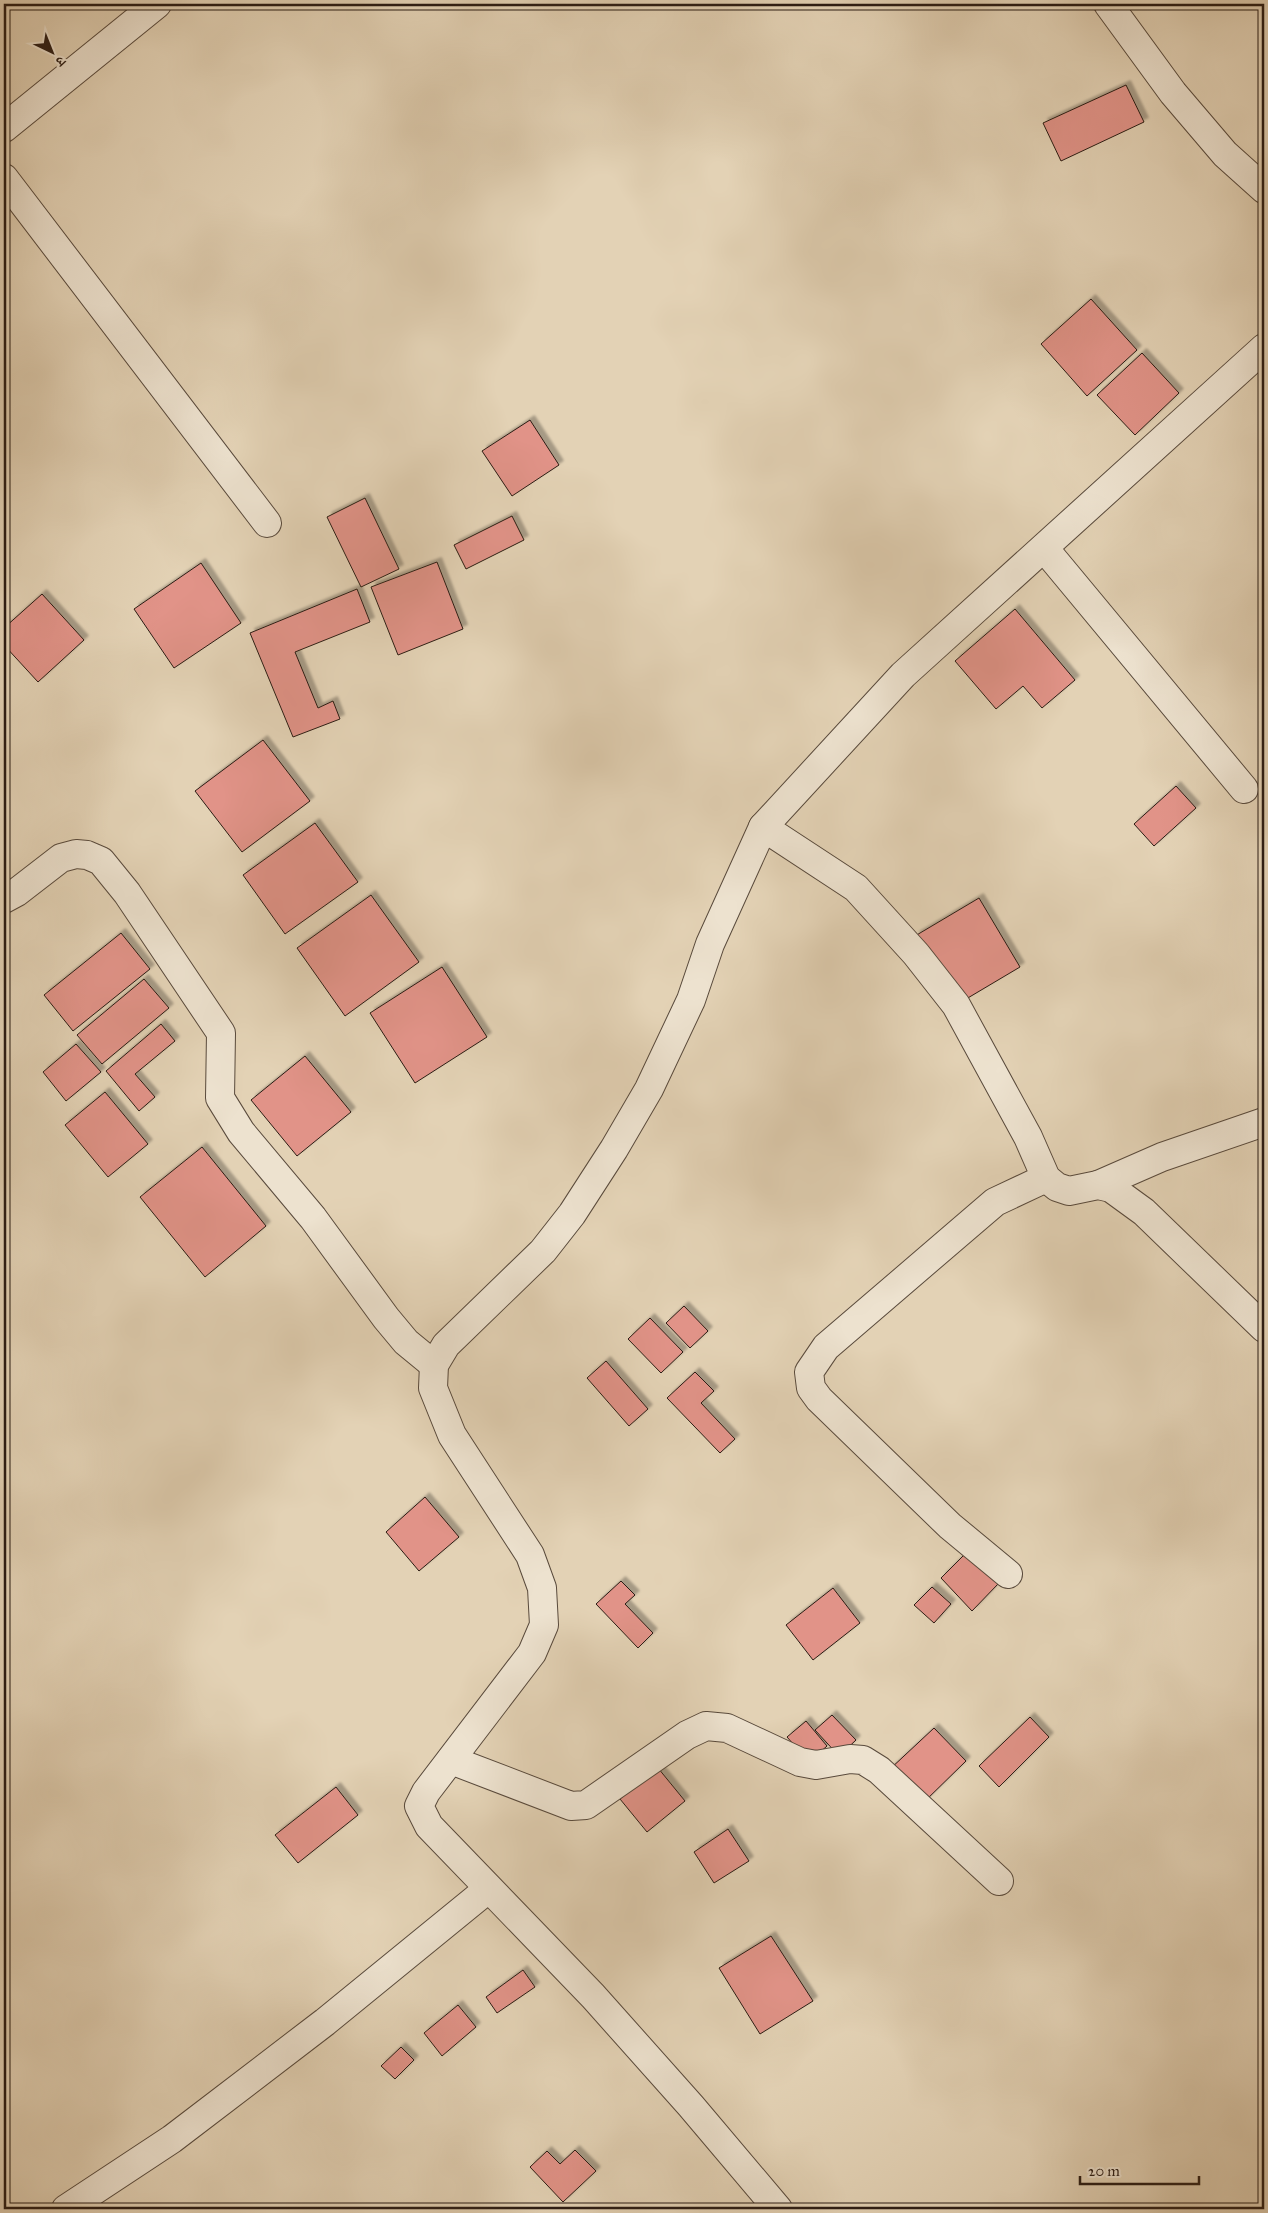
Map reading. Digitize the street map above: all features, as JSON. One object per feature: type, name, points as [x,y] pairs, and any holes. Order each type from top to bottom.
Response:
[{"type":"street","points":[[4,128],[157,4]]},
{"type":"street","points":[[1108,4],[1173,93],[1225,154],[1264,189]]},
{"type":"street","points":[[4,178],[267,523]]},
{"type":"street","points":[[778,2209],[691,2106],[593,1996],[429,1826],[419,1806],[426,1792],[532,1653],[544,1625],[542,1588],[530,1555],[452,1436],[433,1388],[434,1365],[446,1344],[543,1251],[572,1214],[614,1149],[649,1089],[686,1008],[710,944],[763,827],[903,675],[1264,348]]},
{"type":"street","points":[[1044,548],[1244,789]]},
{"type":"street","points":[[763,827],[856,888],[916,954],[956,1005],[1028,1137],[1046,1178],[1058,1187],[1069,1191],[1098,1185],[1162,1157],[1264,1122]]},
{"type":"street","points":[[4,899],[17,892],[61,858],[81,854],[101,861],[127,893],[221,1033],[220,1098],[241,1132],[313,1218],[386,1318],[406,1342],[434,1365]]},
{"type":"street","points":[[1008,1574],[950,1526],[819,1399],[811,1388],[808,1372],[826,1347],[995,1202],[1046,1178]]},
{"type":"street","points":[[1098,1185],[1111,1188],[1144,1212],[1264,1328]]},
{"type":"street","points":[[451,1760],[571,1806],[586,1804],[688,1735],[706,1726],[727,1728],[800,1762],[816,1765],[850,1759],[863,1760],[879,1770],[999,1881]]},
{"type":"street","points":[[66,2209],[172,2139],[325,2022],[488,1889]]},
{"type":"building","points":[[1126,85],[1144,122],[1061,161],[1043,123]]},
{"type":"building","points":[[1091,299],[1137,350],[1087,396],[1041,344]]},
{"type":"building","points":[[1142,353],[1179,393],[1135,435],[1097,395]]},
{"type":"building","points":[[530,420],[559,465],[512,496],[482,451]]},
{"type":"building","points":[[365,498],[399,569],[361,587],[327,517]]},
{"type":"building","points":[[512,516],[524,540],[466,569],[454,545]]},
{"type":"building","points":[[437,562],[463,629],[398,655],[371,587]]},
{"type":"building","points":[[201,563],[241,623],[174,668],[134,609]]},
{"type":"building","points":[[357,589],[370,622],[295,652],[318,708],[333,701],[340,719],[293,737],[250,633]]},
{"type":"building","points":[[42,594],[84,640],[38,682],[4,645],[4,628]]},
{"type":"building","points":[[1015,609],[1075,680],[1042,708],[1023,686],[996,709],[955,661]]},
{"type":"building","points":[[263,740],[310,801],[242,852],[195,791]]},
{"type":"building","points":[[1176,786],[1196,808],[1154,846],[1134,824]]},
{"type":"building","points":[[315,823],[358,882],[285,934],[243,875]]},
{"type":"building","points":[[371,895],[419,962],[345,1016],[297,948]]},
{"type":"building","points":[[979,898],[1020,967],[956,1005],[915,936]]},
{"type":"building","points":[[121,933],[150,969],[73,1031],[44,995]]},
{"type":"building","points":[[442,967],[487,1037],[415,1083],[370,1013]]},
{"type":"building","points":[[144,979],[169,1008],[102,1064],[77,1035]]},
{"type":"building","points":[[161,1024],[175,1041],[135,1074],[155,1097],[139,1111],[106,1071]]},
{"type":"building","points":[[76,1044],[101,1072],[66,1101],[43,1072]]},
{"type":"building","points":[[305,1056],[351,1112],[297,1156],[251,1100]]},
{"type":"building","points":[[105,1092],[148,1144],[108,1177],[65,1125]]},
{"type":"building","points":[[202,1147],[266,1226],[205,1277],[140,1197]]},
{"type":"building","points":[[684,1306],[708,1331],[690,1348],[666,1323]]},
{"type":"building","points":[[650,1318],[683,1352],[661,1373],[628,1339]]},
{"type":"building","points":[[606,1361],[648,1409],[629,1426],[587,1378]]},
{"type":"building","points":[[695,1372],[714,1391],[701,1403],[735,1439],[720,1453],[667,1398]]},
{"type":"building","points":[[425,1497],[459,1537],[419,1571],[386,1532]]},
{"type":"building","points":[[967,1552],[998,1584],[972,1611],[941,1578]]},
{"type":"building","points":[[621,1581],[635,1595],[625,1604],[653,1633],[638,1648],[596,1604]]},
{"type":"building","points":[[932,1587],[951,1604],[934,1623],[914,1605]]},
{"type":"building","points":[[833,1588],[860,1623],[813,1660],[786,1625]]},
{"type":"building","points":[[832,1715],[856,1740],[839,1756],[815,1730]]},
{"type":"building","points":[[1030,1717],[1049,1737],[999,1787],[979,1766]]},
{"type":"building","points":[[806,1721],[827,1746],[809,1762],[787,1737]]},
{"type":"building","points":[[934,1728],[966,1761],[922,1804],[889,1770]]},
{"type":"building","points":[[658,1768],[685,1801],[647,1832],[620,1799]]},
{"type":"building","points":[[336,1787],[358,1815],[298,1863],[275,1835]]},
{"type":"building","points":[[728,1829],[749,1861],[714,1883],[694,1852]]},
{"type":"building","points":[[771,1936],[813,2001],[760,2034],[719,1968]]},
{"type":"building","points":[[523,1970],[535,1987],[497,2013],[486,1997]]},
{"type":"building","points":[[458,2005],[476,2027],[442,2056],[424,2033]]},
{"type":"building","points":[[401,2047],[414,2060],[395,2079],[381,2066]]},
{"type":"building","points":[[575,2150],[596,2171],[563,2202],[530,2167],[547,2151],[560,2164]]}]
